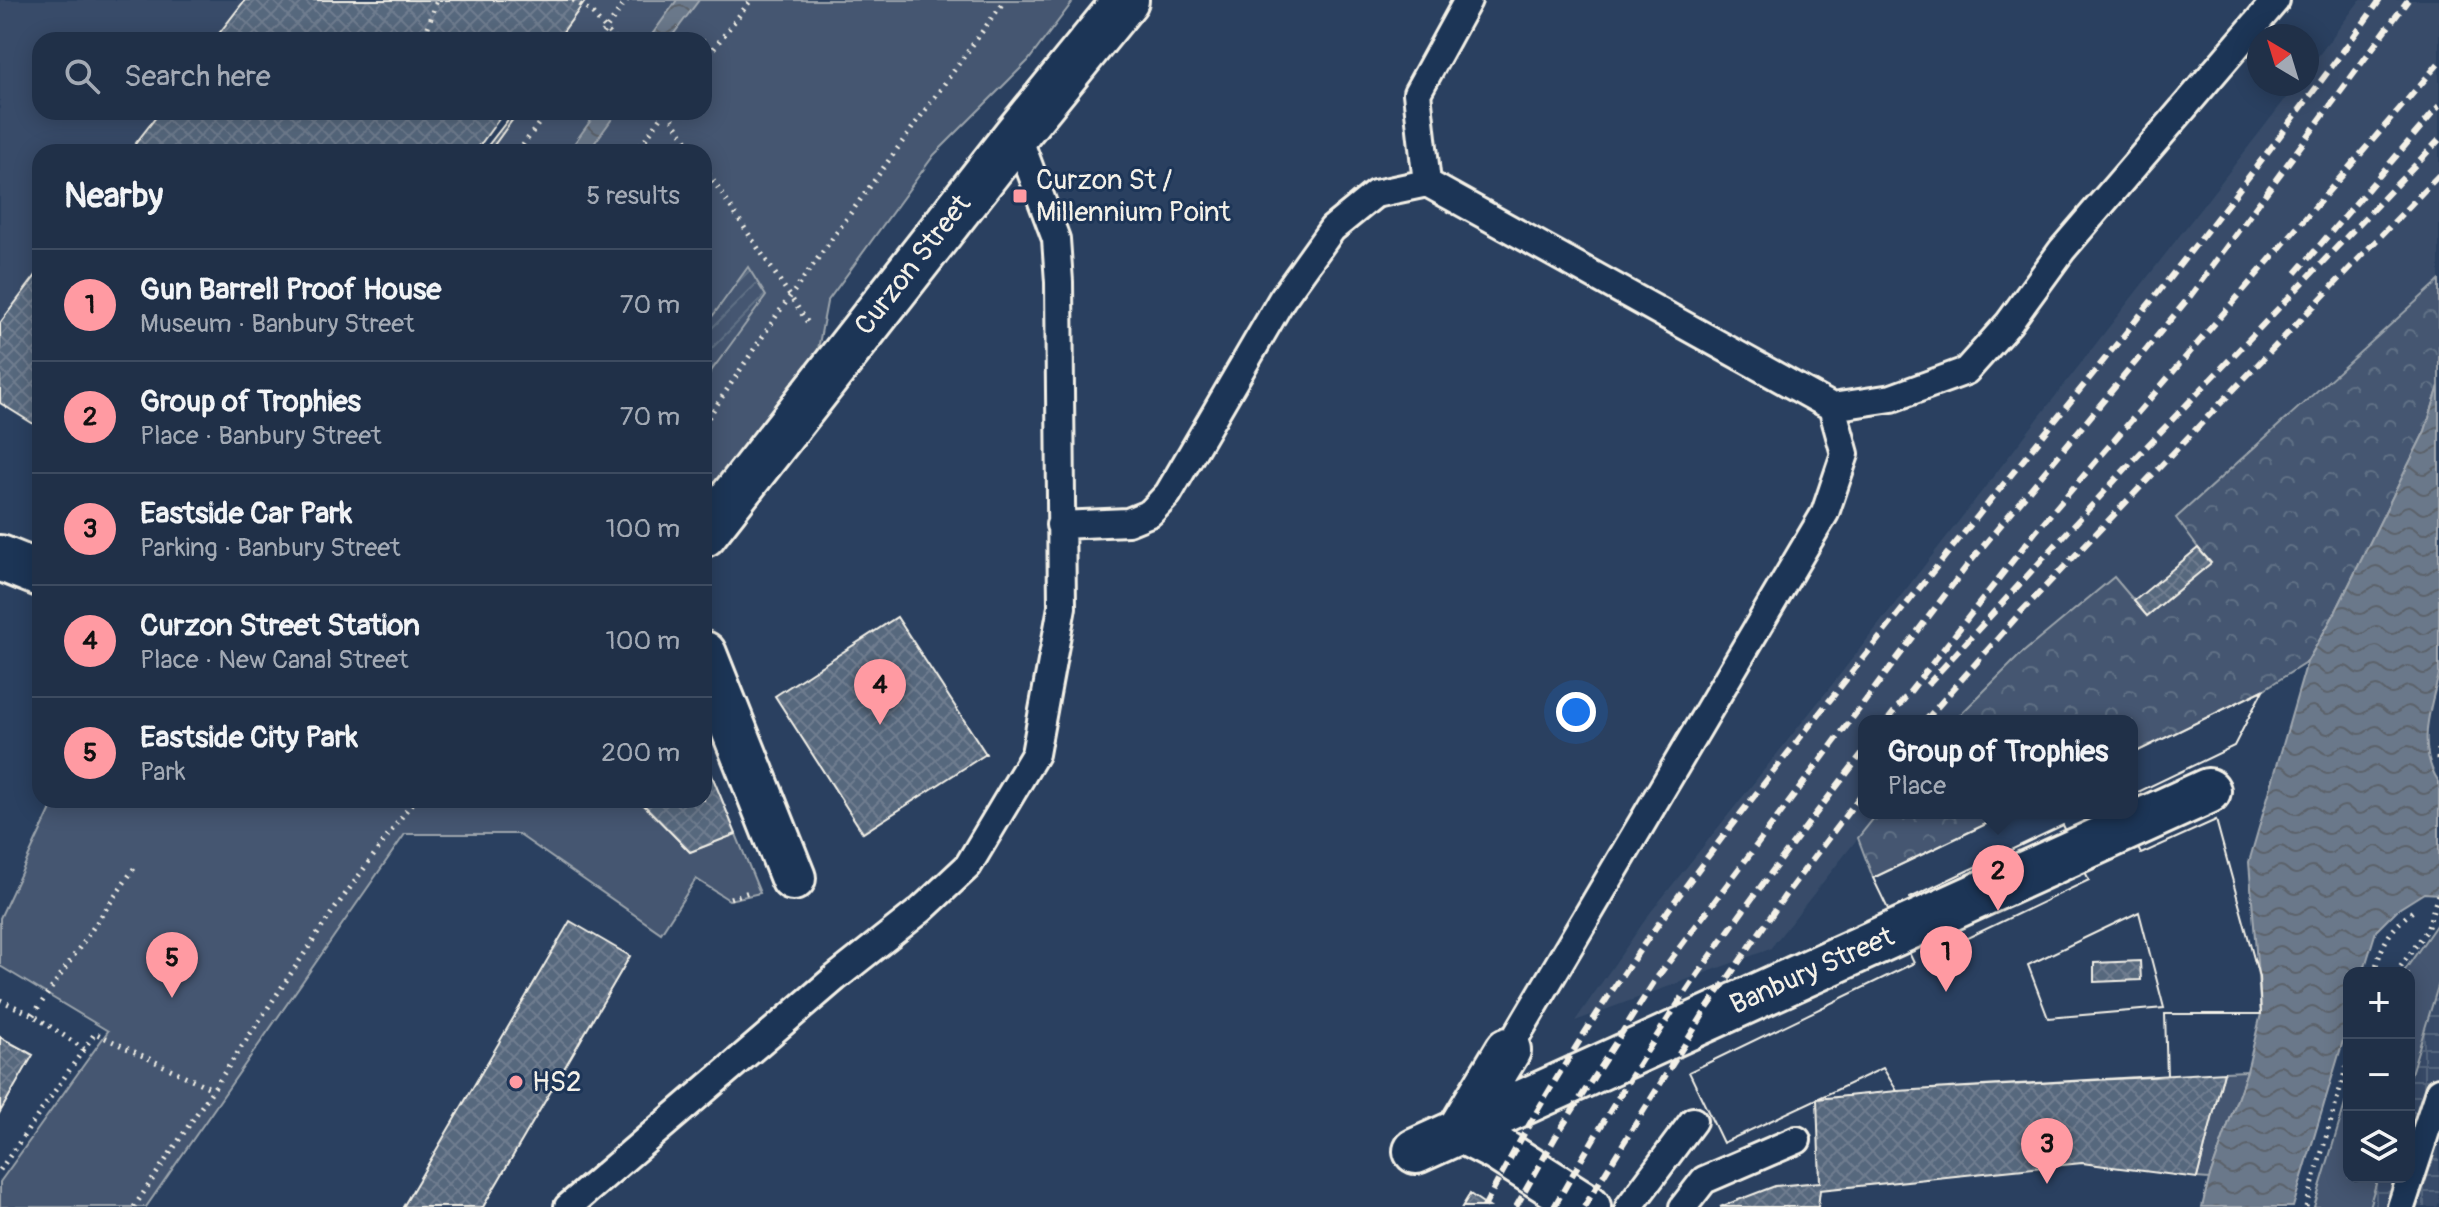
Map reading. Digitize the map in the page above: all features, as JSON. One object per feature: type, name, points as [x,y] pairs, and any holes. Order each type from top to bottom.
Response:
[{"type":"street","name":"Curzon Street","points":[[712,524],[1017,134],[1126,0]]},
{"type":"street","points":[[0,558],[32,571]]},
{"type":"street","points":[[712,674],[793,878]]},
{"type":"street","name":"Banbury Street","points":[[1416,1151],[2208,791]]},
{"type":"street","points":[[1508,1050],[1460,1130],[1497,1149],[1588,1207]]},
{"type":"lane","points":[[1427,183],[1417,93],[1468,0]]},
{"type":"lane","points":[[1060,525],[1128,522],[1150,513],[1168,494],[1282,299],[1332,229],[1375,194],[1427,183],[1832,407],[1892,398],[1966,371],[2009,323],[2062,250],[2276,0]]},
{"type":"lane","points":[[568,1207],[835,978],[922,909],[968,866],[1035,754],[1062,607],[1061,376],[1056,239],[1017,134]]},
{"type":"lane","points":[[1508,1050],[1825,513],[1845,454],[1832,407]]},
{"type":"lane","points":[[2401,1207],[2439,1091]]},
{"type":"lane","points":[[1629,1207],[1693,1121]]},
{"type":"lane","points":[[1683,1207],[1704,1180],[1797,1140]]},
{"type":"path","points":[[428,27],[438,0]]},
{"type":"path","points":[[573,0],[590,11],[609,32]]},
{"type":"path","points":[[603,32],[627,0]]},
{"type":"path","points":[[712,51],[751,0]]},
{"type":"path","points":[[712,412],[790,297],[1005,0]]},
{"type":"path","points":[[524,144],[541,120]]},
{"type":"path","points":[[642,144],[660,120]]},
{"type":"path","points":[[672,120],[688,144]]},
{"type":"path","points":[[712,179],[836,364]]},
{"type":"path","points":[[2439,749],[2439,760]]},
{"type":"path","points":[[134,1207],[331,914],[408,808]]},
{"type":"path","points":[[33,1015],[137,864]]},
{"type":"path","points":[[2400,967],[2427,930],[2439,891]]},
{"type":"path","points":[[2376,967],[2382,944],[2414,910]]},
{"type":"path","points":[[0,1000],[33,1015],[84,1049]]},
{"type":"path","points":[[0,1170],[95,1033],[212,1089]]},
{"type":"path","points":[[2306,1207],[2343,1079]]},
{"type":"shaded area","points":[[0,0],[581,0],[558,32],[32,32],[32,120],[494,120],[477,144],[32,144],[32,417],[0,399]]},
{"type":"shaded area","points":[[2360,0],[2439,0],[2439,386],[2307,662],[2263,690],[2138,751],[2138,715],[1858,715],[1858,819],[1996,819],[1873,878],[1858,838],[1770,949],[1575,1021],[1650,913],[1835,681],[2288,96],[2319,96],[2319,55]]},
{"type":"shaded area","points":[[2439,983],[2439,1202],[2437,1207],[2369,1207],[2376,1183],[2415,1183],[2415,1061]]},
{"type":"green space","points":[[586,0],[1074,0],[1028,61],[934,155],[827,302],[816,360],[712,497],[712,144],[495,144],[512,120],[712,120],[712,32],[563,32]]},
{"type":"green space","points":[[748,267],[766,296],[712,370],[712,317]]},
{"type":"green space","points":[[2439,281],[2439,386],[2425,431],[2335,613],[2307,662],[2263,690],[2138,751],[2138,715],[1960,715],[2020,655],[2114,577],[2147,616],[2210,564],[2176,518]]},
{"type":"green space","points":[[51,808],[647,808],[690,852],[736,834],[760,893],[729,900],[696,879],[661,933],[518,834],[405,834],[146,1207],[0,1207],[0,1182],[108,1031],[0,966],[0,918]]},
{"type":"green space","points":[[1873,819],[1996,819],[1873,878],[1858,838]]},
{"type":"green space","points":[[2439,921],[2439,983],[2415,1061],[2415,967],[2407,967]]},
{"type":"green space","points":[[2247,1071],[2209,1179],[2197,1178],[2224,1072]]},
{"type":"green space","points":[[2343,1111],[2343,1183],[2376,1183],[2369,1207],[2314,1207]]},
{"type":"water","points":[[677,0],[699,0],[675,32],[654,32]]},
{"type":"water","points":[[591,120],[611,120],[594,144],[574,144]]},
{"type":"water","points":[[2439,386],[2439,675],[2429,716],[2427,743],[2432,770],[2439,782],[2439,894],[2424,893],[2397,910],[2376,931],[2365,967],[2343,967],[2343,1041],[2293,1207],[2202,1207],[2247,1071],[2261,1014],[2249,862],[2307,662],[2335,613],[2425,431]]},
{"type":"building","points":[[245,0],[586,0],[563,32],[220,32]]},
{"type":"building","points":[[154,120],[498,120],[481,144],[135,144]]},
{"type":"building","points":[[508,120],[512,120],[495,144],[489,144]]},
{"type":"building","points":[[32,281],[32,423],[0,403],[0,323]]},
{"type":"building","points":[[2198,548],[2211,563],[2147,616],[2134,601]]},
{"type":"building","points":[[897,617],[986,754],[863,833],[775,696]]},
{"type":"building","points":[[2263,690],[2234,746],[2138,792],[2138,751]]},
{"type":"building","points":[[2263,690],[2234,746],[2138,792],[2138,751]]},
{"type":"building","points":[[712,776],[736,834],[690,852],[647,808],[712,808]]},
{"type":"building","points":[[1996,819],[2123,819],[2141,854],[2216,820],[2259,977],[2261,1014],[2165,1014],[2167,1076],[1897,1091],[1883,1068],[1723,1143],[1689,1072],[1914,963],[1873,878]],"holes":[[[2063,825],[2089,880],[1936,953],[1910,898]],[[2139,912],[2164,1008],[2048,1018],[2028,965]]]},
{"type":"building","points":[[1996,819],[2123,819],[2141,854],[2216,820],[2259,977],[2261,1014],[2165,1014],[2167,1076],[1897,1091],[1883,1068],[1723,1143],[1689,1072],[1914,963],[1873,878]]},
{"type":"building","points":[[2063,825],[2089,880],[1936,953],[1910,898]]},
{"type":"building","points":[[2139,912],[2164,1008],[2048,1018],[2028,965]]},
{"type":"building","name":"HS2","points":[[570,921],[630,956],[483,1207],[403,1207]]},
{"type":"building","points":[[2140,961],[2141,980],[2094,982],[2094,963]]},
{"type":"building","points":[[0,1037],[33,1055],[0,1112]]},
{"type":"building","points":[[2224,1072],[2197,1178],[2082,1163],[1820,1190],[1818,1207],[1720,1207],[1775,1186],[1820,1182],[1817,1099],[1897,1091]]},
{"type":"building","points":[[1470,1194],[1489,1207],[1462,1207]]},
{"type":"railway","points":[[1484,1207],[1586,1031],[1703,863],[1857,666],[2189,254],[2380,0]]},
{"type":"railway","points":[[1516,1207],[1555,1138],[1656,979],[1966,567],[2191,295],[2408,0]]},
{"type":"railway","points":[[1892,715],[2036,531],[2439,63]]},
{"type":"railway","points":[[2296,273],[2439,106]]},
{"type":"railway","points":[[1927,685],[2129,465],[2439,140]]},
{"type":"railway","points":[[1930,715],[2021,612],[2439,175]]},
{"type":"railway","points":[[1554,1207],[1687,990],[1765,880],[1858,759]]},
{"type":"railway","points":[[1584,1207],[1706,1010],[1786,894],[1858,799]]},
{"type":"place","name":"Curzon St / Millennium Point","points":[[1020,196]]},
{"type":"place","name":"Curzon Street Station","points":[[880,725]]},
{"type":"place","name":"Group of Trophies","points":[[1998,911]]},
{"type":"place","name":"Gun Barrell Proof House","points":[[1946,992]]},
{"type":"place","name":"Eastside City Park","points":[[172,998]]},
{"type":"place","name":"HS2","points":[[516,1082]]},
{"type":"place","name":"Eastside Car Park","points":[[2047,1184]]}]
